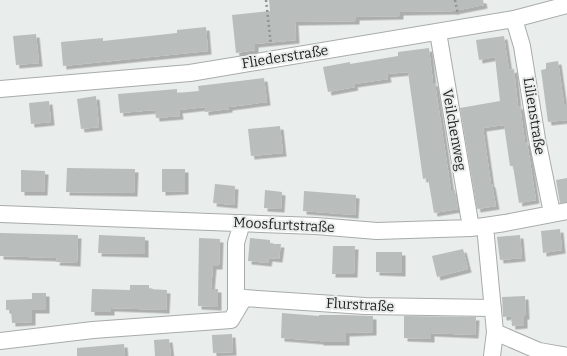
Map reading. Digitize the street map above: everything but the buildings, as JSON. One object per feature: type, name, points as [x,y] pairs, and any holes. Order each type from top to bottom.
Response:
[{"type":"street","name":"Fliederstraße","points":[[0,89],[190,73],[514,19],[567,5]]},
{"type":"street","name":"Lilienstraße","points":[[514,19],[522,46],[537,139],[560,212]]},
{"type":"street","name":"Veilchenweg","points":[[438,32],[478,227],[492,308],[495,332],[492,356]]},
{"type":"street","name":"Moosfurtstraße","points":[[0,214],[316,226],[377,231],[478,227],[506,224],[560,212]]},
{"type":"street","points":[[236,313],[236,243],[242,223]]},
{"type":"street","name":"Flurstraße","points":[[0,341],[94,330],[231,320],[244,298],[366,306],[492,308]]},
{"type":"street","points":[[495,332],[539,351],[567,356]]},
{"type":"path","points":[[266,0],[272,60]]}]
